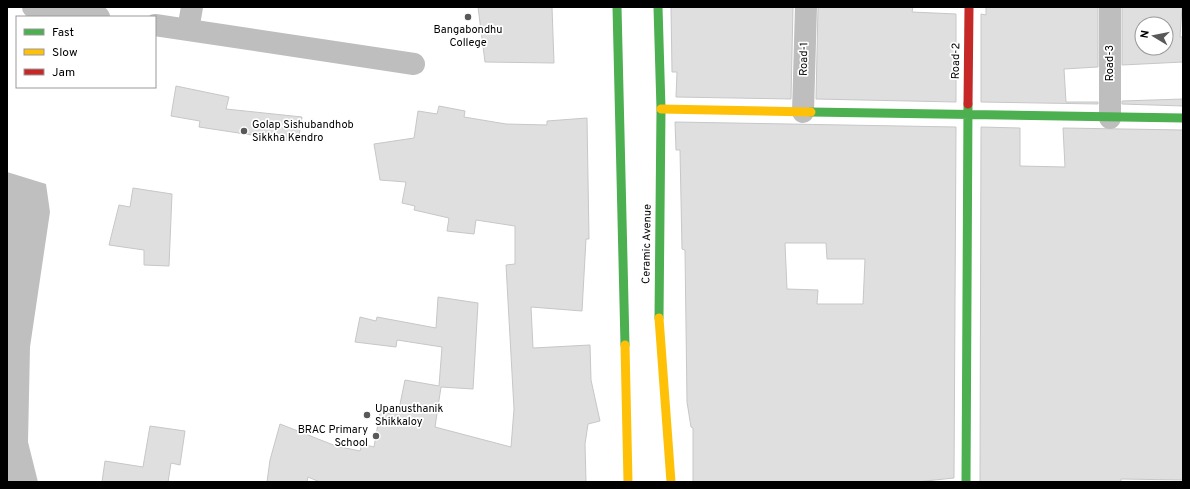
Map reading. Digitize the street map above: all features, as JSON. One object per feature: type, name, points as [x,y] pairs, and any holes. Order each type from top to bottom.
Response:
[{"type":"street","points":[[33,7],[92,16]]},
{"type":"street","points":[[188,30],[192,7]]},
{"type":"street","name":"Ceramic Avenue","points":[[617,7],[628,482]]},
{"type":"street","name":"Ceramic Avenue","points":[[658,7],[661,109],[658,303],[671,482]]},
{"type":"street","name":"Road-1","points":[[803,112],[806,7]]},
{"type":"street","name":"Road-2","points":[[966,482],[967,116],[970,7]]},
{"type":"street","name":"Road-3","points":[[1110,7],[1110,118]]},
{"type":"street","points":[[156,25],[414,64]]},
{"type":"street","points":[[661,109],[967,116],[1183,118]]},
{"type":"shaded area","points":[[7,172],[46,184],[50,212],[30,347],[28,442],[38,482],[7,482]]},
{"type":"building","points":[[478,7],[552,7],[554,63],[485,62]]},
{"type":"building","points":[[671,7],[793,7],[791,99],[676,97],[677,72],[672,72]]},
{"type":"building","points":[[818,7],[913,7],[912,12],[956,14],[956,102],[816,99]]},
{"type":"building","points":[[986,7],[1098,7],[1098,67],[1064,69],[1066,102],[1098,102],[1098,104],[981,102],[981,14],[986,15]]},
{"type":"building","points":[[1122,7],[1182,7],[1180,37],[1183,37],[1183,62],[1122,65]]},
{"type":"building","points":[[176,86],[229,97],[226,109],[302,117],[298,142],[199,127],[200,121],[171,116]]},
{"type":"building","points":[[1183,99],[1183,106],[1122,104],[1122,101]]},
{"type":"building","points":[[439,106],[465,111],[464,117],[506,124],[547,125],[547,121],[587,118],[589,239],[586,239],[582,311],[531,307],[533,348],[590,345],[591,380],[600,421],[588,424],[585,444],[586,482],[320,482],[308,477],[307,482],[267,482],[270,460],[280,424],[336,446],[360,451],[362,444],[374,447],[380,412],[398,414],[405,380],[439,386],[442,347],[397,340],[396,347],[355,342],[360,317],[376,321],[377,317],[436,328],[438,297],[478,303],[473,389],[441,387],[435,427],[511,447],[514,409],[506,265],[515,264],[515,226],[476,220],[474,234],[447,231],[449,218],[414,210],[415,206],[402,203],[406,182],[380,180],[374,144],[414,138],[418,111],[437,114]]},
{"type":"building","points":[[675,122],[956,127],[954,478],[916,482],[693,482],[693,428],[691,427],[687,402],[685,250],[682,249],[680,150],[676,150]],"holes":[[[785,243],[826,243],[827,259],[865,259],[863,304],[817,304],[818,290],[787,289]]]},
{"type":"building","points":[[981,127],[1020,128],[1020,166],[1065,167],[1063,128],[1183,130],[1183,480],[1121,479],[1121,482],[980,482]]},
{"type":"building","points":[[133,188],[172,194],[169,266],[144,265],[144,250],[109,245],[119,205],[130,207]]},
{"type":"building","points":[[150,426],[185,431],[180,465],[171,463],[168,482],[102,482],[105,461],[143,467]]},
{"type":"traffic: fast","points":[[617,7],[625,345]]},
{"type":"traffic: fast","points":[[658,7],[661,109],[659,318]]},
{"type":"traffic: fast","points":[[966,482],[968,104]]},
{"type":"traffic: fast","points":[[811,112],[1183,118]]},
{"type":"traffic: slow","points":[[661,109],[811,112]]},
{"type":"traffic: slow","points":[[659,318],[671,482]]},
{"type":"traffic: slow","points":[[625,345],[628,482]]},
{"type":"traffic: jam","points":[[968,104],[969,7]]},
{"type":"place","name":"Bangabondhu College","points":[[468,17]]},
{"type":"place","name":"Golap Sishubandhob Sikkha Kendro","points":[[244,131]]},
{"type":"place","name":"Upanusthanik Shikkaloy","points":[[367,415]]},
{"type":"place","name":"BRAC Primary School","points":[[376,436]]}]
